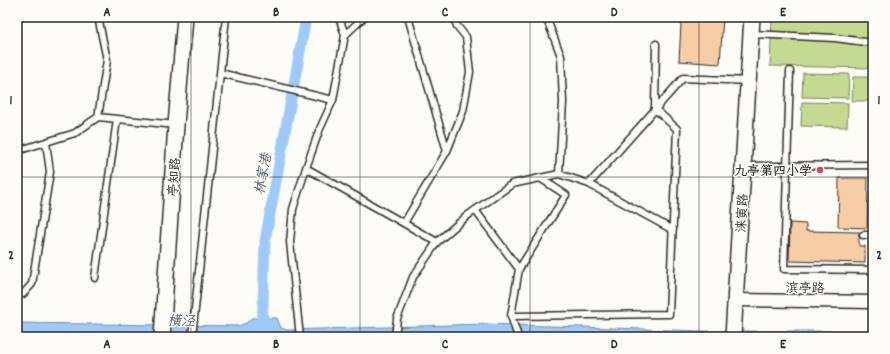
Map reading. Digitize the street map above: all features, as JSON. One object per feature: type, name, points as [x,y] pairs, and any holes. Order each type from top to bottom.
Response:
[{"type":"street","name":"亭知路","points":[[162,337],[176,125],[186,17]]},
{"type":"street","name":"涞寅路","points":[[733,331],[752,17]]},
{"type":"street","name":"滨亭路","points":[[736,300],[873,302]]},
{"type":"lane","points":[[98,17],[106,60],[98,117]]},
{"type":"lane","points":[[192,337],[226,17]]},
{"type":"lane","points":[[300,337],[290,242],[293,209],[319,131],[333,100],[345,35],[339,17]]},
{"type":"lane","points":[[345,35],[364,17]]},
{"type":"lane","points":[[408,17],[447,151]]},
{"type":"lane","points":[[404,224],[447,151],[463,111],[470,72],[466,37],[457,26],[454,17]]},
{"type":"lane","points":[[546,17],[561,56],[563,102],[559,174]]},
{"type":"lane","points":[[751,34],[835,38],[873,43]]},
{"type":"lane","points":[[511,316],[669,314],[677,129],[655,109],[656,44]]},
{"type":"lane","points":[[790,71],[784,269],[873,270]]},
{"type":"lane","points":[[220,73],[333,100]]},
{"type":"lane","points":[[589,184],[683,78],[748,81]]},
{"type":"lane","points":[[17,151],[75,133],[98,117],[176,125]]},
{"type":"lane","points":[[95,278],[117,119]]},
{"type":"lane","points":[[17,293],[23,294],[32,284],[50,172],[46,142]]},
{"type":"lane","points":[[744,166],[873,165]]},
{"type":"lane","points":[[306,168],[437,242]]},
{"type":"lane","points":[[395,337],[397,318],[413,277],[437,242],[475,210],[512,184],[559,174],[589,184],[673,230]]},
{"type":"lane","points":[[518,337],[511,316],[519,269],[566,194],[540,178]]},
{"type":"lane","points":[[475,210],[519,269]]},
{"type":"lane","points":[[863,235],[873,235]]},
{"type":"green space","points":[[772,17],[873,17],[873,68],[770,66]]},
{"type":"green space","points":[[803,73],[849,74],[848,98],[802,97]]},
{"type":"green space","points":[[853,77],[873,77],[873,101],[852,101]]},
{"type":"green space","points":[[802,102],[848,103],[847,127],[801,126]]},
{"type":"water","points":[[252,318],[277,318],[281,328],[287,330],[485,324],[705,331],[873,331],[873,337],[17,337],[17,323],[239,326]]},
{"type":"building","points":[[680,17],[723,17],[720,64],[679,61]]},
{"type":"building","points":[[839,178],[868,178],[867,228],[838,227]]},
{"type":"building","points":[[790,223],[806,224],[806,231],[859,232],[859,246],[865,246],[865,263],[789,261]]},
{"type":"waterway","name":"林家港","points":[[262,337],[265,241],[305,24],[304,17]]},
{"type":"place","name":"九亭第四小学","points":[[820,170]]},
{"type":"water label","name":"横泾","points":[[181,320]]}]
